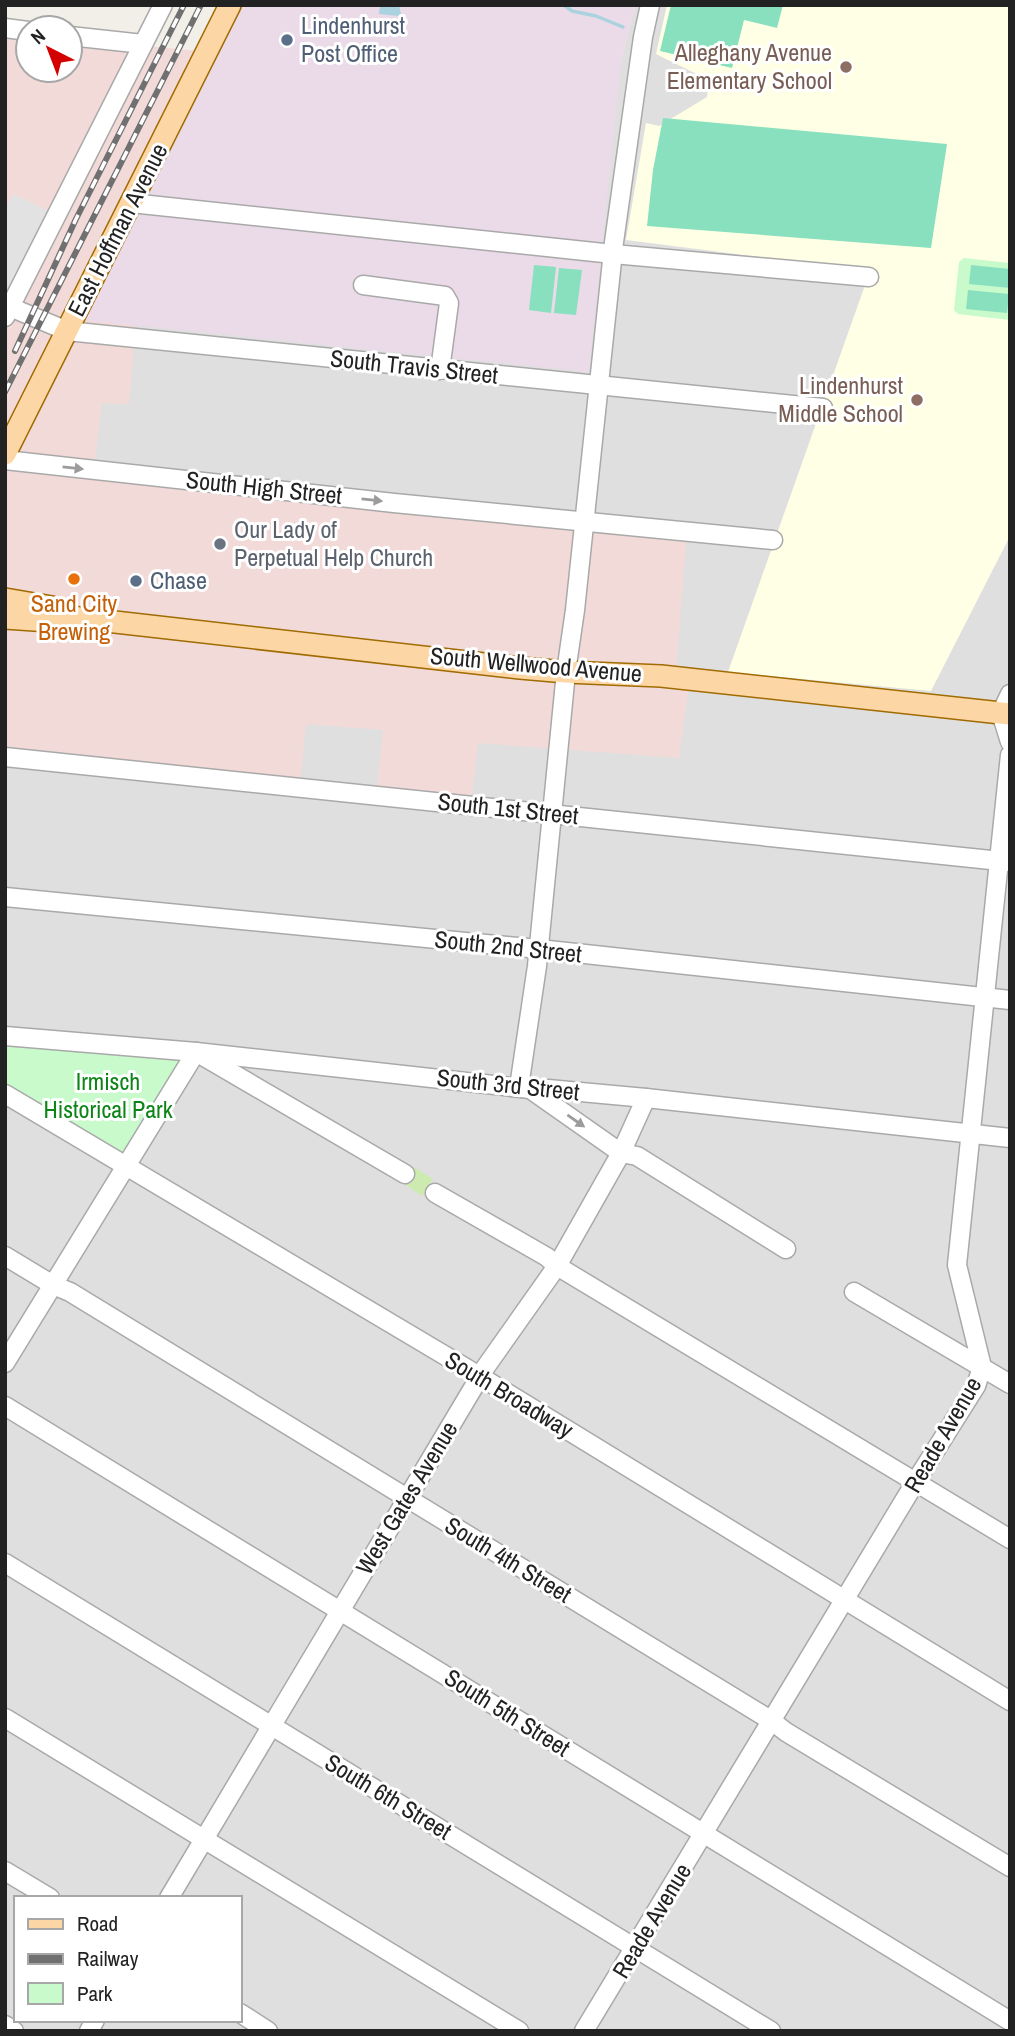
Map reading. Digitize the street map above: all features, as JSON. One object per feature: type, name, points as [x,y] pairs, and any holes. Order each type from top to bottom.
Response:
[{"type":"main road","name":"East Hoffman Avenue","points":[[5,454],[230,5]]},
{"type":"main road","name":"South Wellwood Avenue","points":[[5,599],[52,607],[62,616]]},
{"type":"main road","name":"South Wellwood Avenue","points":[[5,618],[49,621],[62,616],[566,672],[661,676],[1007,707]]},
{"type":"street","points":[[8,312],[163,5]]},
{"type":"street","points":[[650,5],[643,37],[613,254],[566,672],[525,1088],[621,1153],[637,1156],[786,1249]]},
{"type":"street","points":[[84,38],[143,44]]},
{"type":"street","points":[[131,203],[613,254],[869,277]]},
{"type":"street","points":[[363,285],[444,296],[449,303],[440,370]]},
{"type":"street","name":"South Travis Street","points":[[8,312],[68,331],[823,408]]},
{"type":"street","name":"South High Street","points":[[5,460],[773,540]]},
{"type":"street","points":[[1007,707],[1010,742]]},
{"type":"street","name":"Reade Avenue","points":[[584,2031],[976,1386],[982,1367],[957,1265],[986,998],[1005,861],[1010,755]]},
{"type":"street","name":"South 1st Street","points":[[5,757],[1005,861]]},
{"type":"street","name":"South 2nd Street","points":[[5,897],[539,949],[1010,1000]]},
{"type":"street","name":"South 3rd Street","points":[[5,1036],[197,1052],[1010,1138]]},
{"type":"street","points":[[5,1363],[197,1052],[405,1174]]},
{"type":"street","name":"South Broadway","points":[[5,1094],[127,1164],[480,1377],[1010,1702]]},
{"type":"street","name":"West Gates Avenue","points":[[170,1896],[480,1377],[557,1266],[621,1153],[646,1098]]},
{"type":"street","points":[[435,1193],[547,1257],[557,1266],[1010,1539]]},
{"type":"street","name":"South 4th Street","points":[[5,1256],[53,1285],[81,1298],[1010,1867]]},
{"type":"street","points":[[854,1292],[1010,1384]]},
{"type":"street","name":"South 5th Street","points":[[5,1405],[1010,2021]]},
{"type":"street","name":"South 6th Street","points":[[5,1563],[771,2031]]},
{"type":"street","points":[[5,1717],[519,2031]]},
{"type":"street","points":[[5,1871],[47,1896]]},
{"type":"street","points":[[242,2014],[268,2031]]},
{"type":"street","points":[[5,2025],[15,2031]]},
{"type":"shaded area","points":[[242,5],[635,5],[621,62],[589,372],[82,320]]},
{"type":"shaded area","points":[[635,5],[1010,5],[1010,2031],[5,2031],[5,473],[82,320],[621,62]]},
{"type":"shaded area","name":"Lindenhurst Middle School","points":[[667,5],[1010,5],[1010,536],[931,691],[728,672],[870,271],[626,240],[646,123],[659,126],[707,97],[709,80],[656,54]]},
{"type":"shaded area","points":[[5,32],[14,33],[14,84],[84,84],[84,39],[218,53],[83,320],[136,325],[129,404],[102,403],[94,467],[687,529],[676,673],[690,676],[679,758],[478,743],[471,803],[376,795],[383,730],[306,724],[300,785],[5,754]]},
{"type":"shaded area","points":[[13,194],[57,215],[5,317],[5,209]]},
{"type":"green space","points":[[671,5],[783,5],[777,28],[744,20],[732,68],[660,51]]},
{"type":"green space","points":[[663,118],[947,144],[931,248],[647,226],[653,170]]},
{"type":"green space","points":[[964,258],[1010,263],[1010,320],[958,314],[954,310],[959,262]]},
{"type":"green space","points":[[534,265],[556,267],[551,313],[529,310]]},
{"type":"green space","points":[[971,265],[1010,269],[1010,288],[969,284]]},
{"type":"green space","points":[[559,268],[582,270],[576,315],[554,313]]},
{"type":"green space","points":[[968,290],[1009,294],[1007,313],[966,309]]},
{"type":"green space","name":"Irmisch Historical Park","points":[[5,1041],[184,1058],[124,1155],[5,1088]]},
{"type":"green space","points":[[414,1167],[433,1179],[422,1196],[403,1183]]},
{"type":"water","points":[[380,5],[399,5],[401,14],[379,14]]},
{"type":"waterway","points":[[564,5],[572,11],[596,16],[623,27]]},
{"type":"railway","points":[[15,351],[76,219],[184,5]]},
{"type":"railway","points":[[5,392],[201,5]]},
{"type":"place","name":"Lindenhurst Post Office","points":[[287,40]]},
{"type":"place","name":"Alleghany Avenue Elementary School","points":[[846,67]]},
{"type":"place","name":"Lindenhurst Middle School","points":[[917,400]]},
{"type":"place","name":"Our Lady of Perpetual Help Church","points":[[220,544]]},
{"type":"place","name":"Sand City Brewing","points":[[74,579]]},
{"type":"place","name":"Chase","points":[[136,581]]}]
